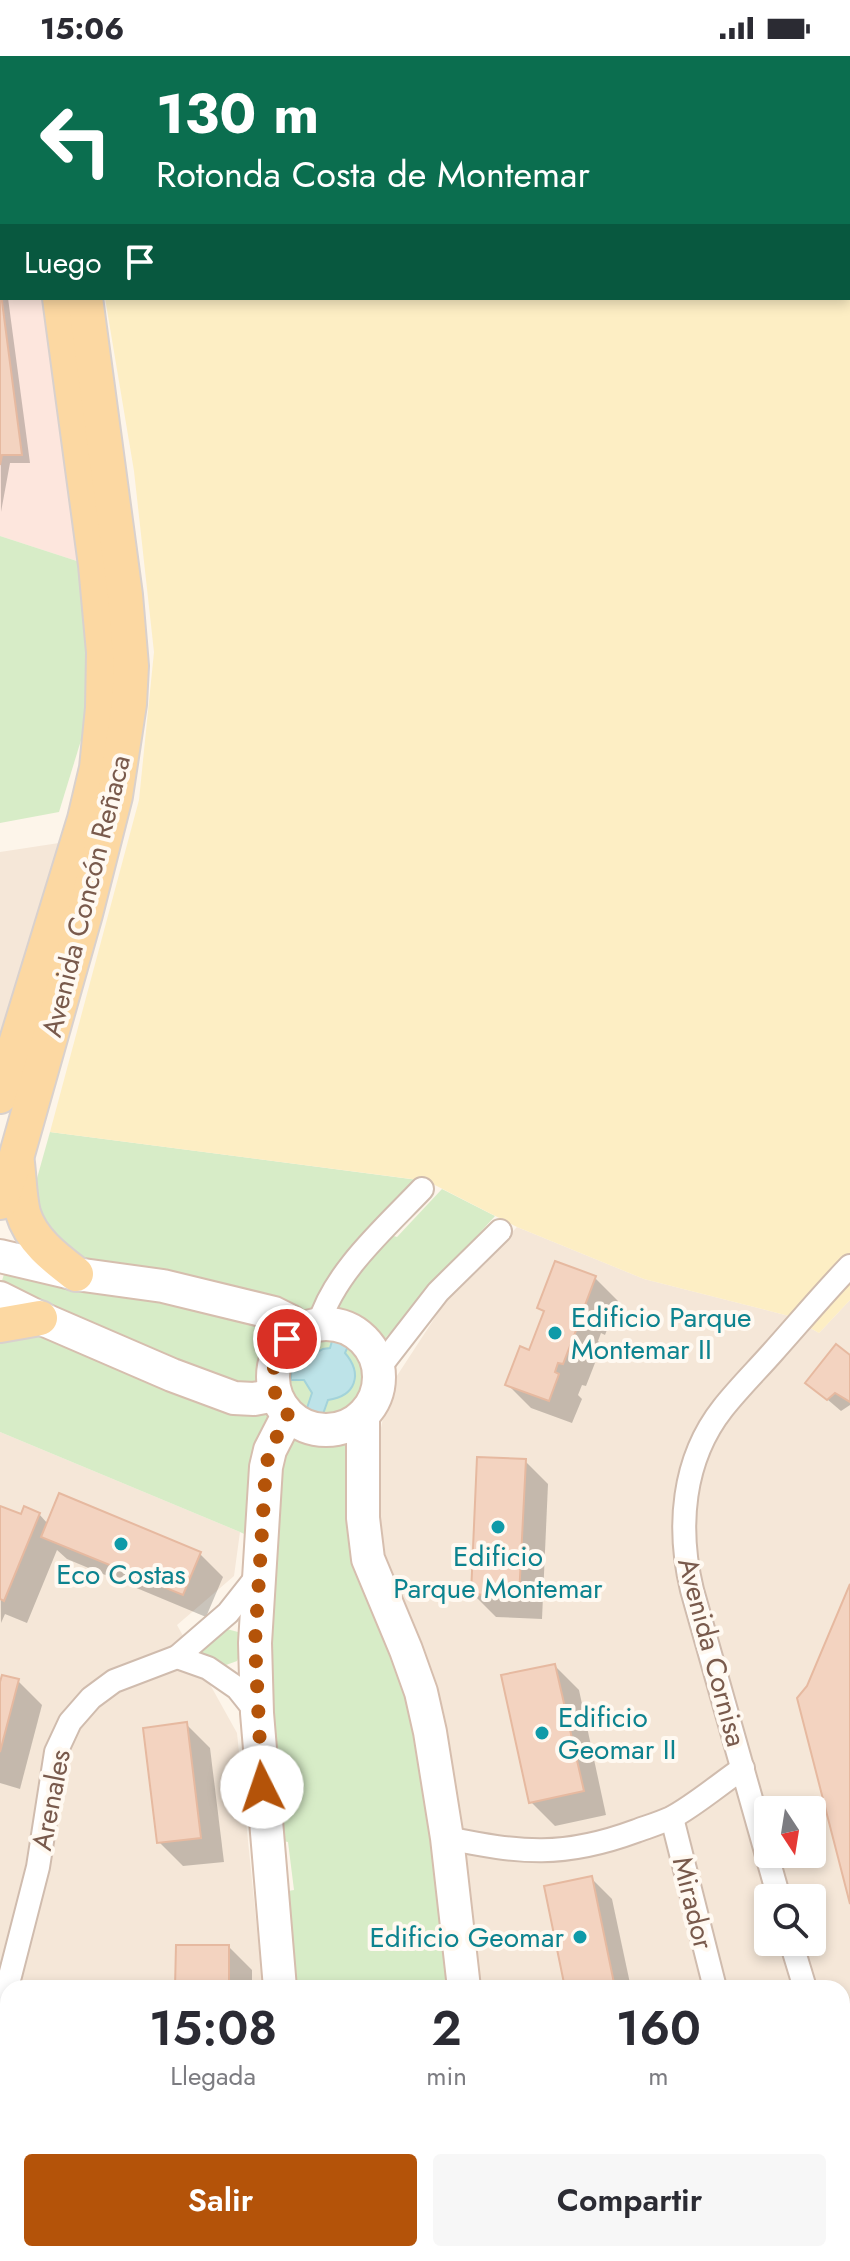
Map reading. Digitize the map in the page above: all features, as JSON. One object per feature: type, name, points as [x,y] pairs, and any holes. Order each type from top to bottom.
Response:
[{"type":"main road","name":"Avenida Concón Reñaca","points":[[0,1096],[85,819],[97,768],[103,708],[104,652],[96,565],[60,300]]},
{"type":"main road","name":"Avenida Concón Reñaca","points":[[0,1202],[16,1158],[85,914],[115,796],[129,704],[131,666],[125,595],[85,300]]},
{"type":"main road","points":[[16,1158],[24,1214],[32,1232],[49,1252],[76,1274]]},
{"type":"main road","points":[[0,1325],[40,1318]]},
{"type":"street","points":[[309,1327],[339,1282],[370,1244],[422,1189]]},
{"type":"street","points":[[379,1368],[438,1292],[500,1231]]},
{"type":"street","points":[[0,1256],[76,1274],[163,1286],[274,1313],[309,1327]]},
{"type":"street","name":"Avenida Cornisa","points":[[775,1884],[686,1566],[683,1543],[686,1495],[700,1448],[722,1409],[850,1266]]},
{"type":"street","points":[[0,1298],[172,1375],[234,1398],[282,1405]]},
{"type":"street","points":[[335,1324],[351,1329],[364,1339],[374,1353],[379,1368],[379,1386],[373,1402],[350,1425],[334,1430],[317,1430],[301,1425],[282,1405],[272,1380],[278,1351],[287,1339],[309,1327],[335,1324]]},
{"type":"street","points":[[279,1980],[257,1713],[255,1643],[266,1467],[282,1405]]},
{"type":"street","points":[[363,1415],[363,1518],[368,1559],[421,1692],[447,1838],[463,1980]]},
{"type":"street","name":"Arenales","points":[[8,1980],[38,1867],[52,1773],[62,1738],[81,1708],[102,1689],[146,1667],[177,1657],[228,1613],[258,1575]]},
{"type":"street","points":[[177,1657],[208,1668],[237,1688],[257,1713]]},
{"type":"street","points":[[447,1838],[499,1849],[535,1852],[576,1848],[672,1818],[743,1768]]},
{"type":"street","name":"Mirador","points":[[672,1818],[713,1980]]},
{"type":"street","points":[[795,1956],[803,1980]]},
{"type":"shaded area","points":[[0,300],[47,300],[86,564],[0,536]]},
{"type":"shaded area","points":[[59,843],[0,1044],[0,852]]},
{"type":"shaded area","points":[[517,1227],[644,1279],[789,1316],[819,1333],[850,1300],[850,1980],[475,1980],[374,1538],[376,1453],[389,1388],[449,1296]]},
{"type":"shaded area","points":[[0,1432],[240,1532],[234,1576],[177,1625],[237,1733],[262,1980],[0,1980]]},
{"type":"green space","points":[[0,536],[86,564],[90,711],[59,812],[0,823]]},
{"type":"green space","points":[[50,1132],[418,1180],[378,1231],[397,1237],[442,1189],[495,1216],[380,1344],[371,1393],[354,1413],[347,1457],[346,1506],[358,1569],[408,1702],[430,1822],[450,1980],[293,1980],[282,1892],[294,1890],[288,1842],[277,1840],[272,1691],[274,1548],[0,1432],[0,1287],[5,1271],[70,1285],[32,1196]]},
{"type":"green space","points":[[223,1628],[238,1632],[243,1647],[237,1661],[226,1665],[196,1651]]},
{"type":"sand","points":[[105,300],[850,300],[850,1300],[819,1333],[789,1316],[644,1279],[517,1227],[427,1181],[50,1132],[139,800],[154,652],[134,471]]},
{"type":"water","points":[[334,1334],[351,1339],[345,1353],[354,1369],[354,1383],[345,1394],[328,1400],[323,1414],[317,1414],[307,1408],[312,1393],[304,1380],[291,1380],[292,1367],[301,1349],[311,1356],[330,1348]]},
{"type":"building","points":[[2,300],[22,455],[2,455],[0,465]]},
{"type":"building","name":"Edificio Parque Montemar II","points":[[555,1261],[596,1276],[582,1313],[578,1311],[575,1318],[580,1320],[563,1364],[558,1363],[555,1372],[559,1374],[549,1401],[505,1385],[520,1346],[529,1350],[544,1311],[537,1308]]},
{"type":"building","points":[[836,1344],[850,1355],[850,1402],[835,1393],[827,1400],[805,1383]]},
{"type":"building","name":"Edificio Parque Montemar","points":[[477,1457],[526,1459],[519,1597],[471,1594]]},
{"type":"building","name":"Eco Costas","points":[[59,1493],[201,1552],[183,1595],[41,1537]]},
{"type":"building","name":"Eco Costas","points":[[0,1506],[21,1514],[24,1506],[40,1513],[4,1601],[0,1599]]},
{"type":"building","points":[[850,1584],[850,1904],[826,1811],[826,1796],[822,1796],[797,1698],[807,1686]]},
{"type":"building","name":"Edificio Geomar II","points":[[555,1664],[584,1791],[529,1803],[501,1675]]},
{"type":"building","points":[[2,1675],[19,1679],[0,1752],[0,1682]]},
{"type":"building","points":[[187,1722],[201,1838],[157,1843],[143,1728]]},
{"type":"building","name":"Edificio Geomar","points":[[592,1876],[613,1980],[563,1980],[544,1886]]},
{"type":"building","points":[[176,1945],[229,1945],[229,1980],[175,1980]]},
{"type":"place","name":"Edificio Parque Montemar II","points":[[555,1333]]},
{"type":"place","name":"Edificio Parque Montemar","points":[[498,1527]]},
{"type":"place","name":"Eco Costas","points":[[121,1544]]},
{"type":"place","name":"Edificio Geomar II","points":[[542,1733]]},
{"type":"place","name":"Edificio Geomar","points":[[580,1937]]},
{"type":"route","points":[[262,1787],[255,1643],[258,1575],[266,1467],[270,1450],[288,1415],[275,1395],[273,1365],[287,1339]]}]
